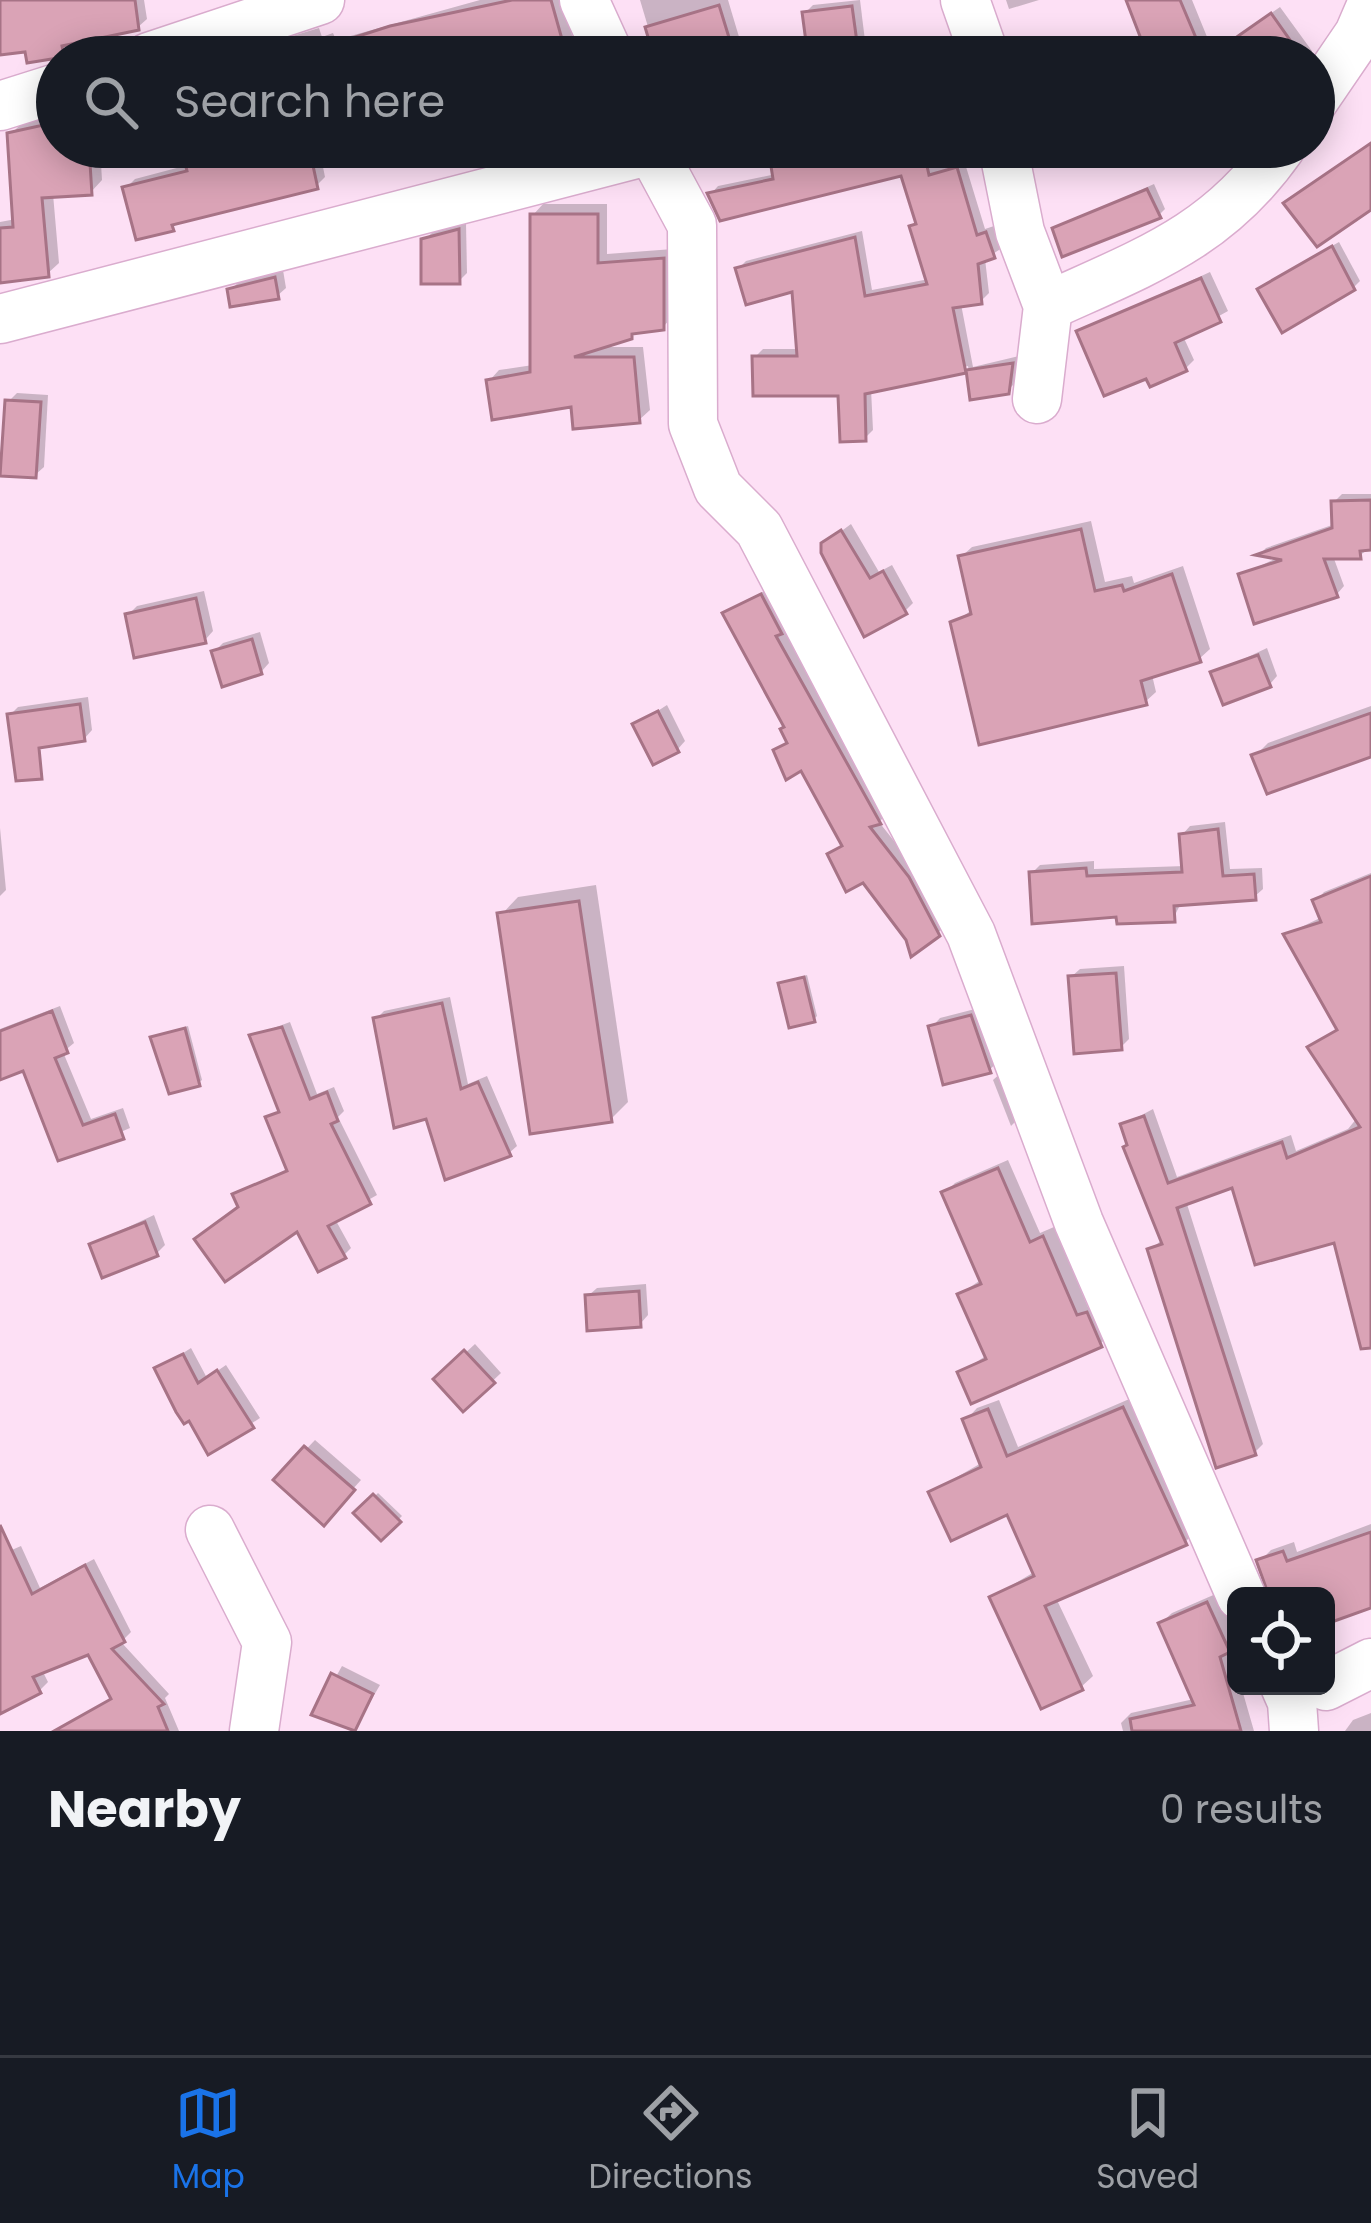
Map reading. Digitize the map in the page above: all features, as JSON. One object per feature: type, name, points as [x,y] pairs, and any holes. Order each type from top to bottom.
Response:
[{"type":"street","points":[[212,36],[320,0]]},
{"type":"street","points":[[584,0],[600,36]]},
{"type":"street","points":[[965,0],[978,36]]},
{"type":"street","points":[[1335,69],[1371,6]]},
{"type":"street","points":[[0,106],[36,95]]},
{"type":"street","points":[[0,319],[574,168]]},
{"type":"street","points":[[661,168],[692,225],[693,424],[718,488],[759,529],[971,934],[1079,1223],[1237,1587]]},
{"type":"street","points":[[1007,168],[1020,232],[1048,306],[1037,398]]},
{"type":"street","points":[[1048,306],[1186,244],[1266,168]]},
{"type":"street","points":[[210,1529],[267,1642],[254,1731]]},
{"type":"street","points":[[1304,1698],[1371,1663]]},
{"type":"building","points":[[0,0],[135,0],[139,30],[110,36],[36,36],[36,62],[27,63],[25,52],[0,55]]},
{"type":"building","points":[[512,0],[551,0],[561,36],[359,36]]},
{"type":"building","points":[[1126,0],[1180,0],[1195,36],[1140,36]]},
{"type":"building","points":[[719,5],[729,36],[648,36],[645,27]]},
{"type":"building","points":[[852,6],[856,36],[805,36],[802,12]]},
{"type":"building","points":[[1271,13],[1287,36],[1238,36]]},
{"type":"building","points":[[36,127],[36,168],[90,168],[92,195],[42,198],[49,277],[0,283],[0,228],[13,227],[7,133]]},
{"type":"building","points":[[1371,143],[1371,210],[1317,247],[1283,203]]},
{"type":"building","points":[[314,168],[318,189],[172,225],[174,231],[136,240],[122,187],[187,171]]},
{"type":"building","points":[[771,168],[928,168],[929,175],[957,168],[977,235],[986,232],[995,258],[978,264],[982,304],[953,308],[966,373],[865,394],[866,441],[840,442],[838,396],[753,396],[752,356],[797,356],[792,292],[746,305],[735,268],[855,237],[865,296],[927,284],[909,226],[916,224],[901,176],[720,221],[707,193],[773,179]]},
{"type":"building","points":[[1147,189],[1161,218],[1062,257],[1052,228]]},
{"type":"building","points":[[530,214],[598,214],[598,263],[664,258],[664,330],[632,334],[632,339],[574,357],[634,357],[640,423],[573,429],[571,407],[492,420],[486,380],[530,372]]},
{"type":"building","points":[[459,229],[460,284],[421,284],[421,239]]},
{"type":"building","points":[[1332,246],[1355,290],[1282,333],[1257,289]]},
{"type":"building","points":[[275,277],[279,299],[230,307],[227,289]]},
{"type":"building","points":[[1201,278],[1221,322],[1175,343],[1187,371],[1150,387],[1146,379],[1104,396],[1076,331]]},
{"type":"building","points":[[1013,363],[1009,394],[970,400],[966,370]]},
{"type":"building","points":[[5,400],[41,402],[36,478],[0,476]]},
{"type":"building","points":[[1371,500],[1371,550],[1360,551],[1361,559],[1324,559],[1338,597],[1254,624],[1238,574],[1282,560],[1255,555],[1332,528],[1331,501]]},
{"type":"building","points":[[1081,529],[1095,591],[1122,585],[1124,591],[1172,574],[1201,662],[1141,681],[1147,705],[979,745],[950,622],[971,614],[958,556]]},
{"type":"building","points":[[841,530],[870,578],[883,571],[907,614],[864,637],[821,553],[821,543]]},
{"type":"building","points":[[761,594],[782,634],[776,636],[881,824],[870,827],[909,877],[940,936],[911,957],[906,940],[863,883],[846,892],[827,854],[842,846],[801,771],[786,780],[773,750],[787,743],[780,729],[784,727],[722,613]]},
{"type":"building","points":[[196,598],[206,643],[134,658],[125,614]]},
{"type":"building","points":[[252,639],[262,674],[222,687],[211,651]]},
{"type":"building","points":[[1258,655],[1271,687],[1223,705],[1210,672]]},
{"type":"building","points":[[80,704],[85,741],[39,748],[42,779],[16,781],[7,714]]},
{"type":"building","points":[[658,711],[679,752],[653,765],[632,724]]},
{"type":"building","points":[[1371,713],[1371,757],[1267,794],[1251,755]]},
{"type":"building","points":[[1218,829],[1223,876],[1254,874],[1256,900],[1174,906],[1175,922],[1117,924],[1116,917],[1032,924],[1029,872],[1086,868],[1087,876],[1182,872],[1179,834]]},
{"type":"building","points":[[1371,876],[1371,1348],[1361,1349],[1334,1243],[1255,1265],[1232,1188],[1177,1208],[1256,1455],[1216,1468],[1147,1249],[1162,1244],[1123,1147],[1127,1145],[1120,1124],[1144,1116],[1168,1183],[1282,1142],[1287,1158],[1360,1127],[1307,1047],[1337,1030],[1283,934],[1321,922],[1312,900]]},
{"type":"building","points":[[579,901],[612,1122],[530,1134],[497,913]]},
{"type":"building","points":[[1116,973],[1122,1050],[1074,1054],[1068,976]]},
{"type":"building","points":[[804,977],[815,1022],[789,1028],[778,983]]},
{"type":"building","points":[[442,1003],[461,1089],[478,1082],[511,1156],[445,1180],[426,1119],[394,1128],[373,1018]]},
{"type":"building","points":[[52,1011],[68,1053],[55,1058],[83,1125],[115,1114],[124,1139],[58,1161],[23,1071],[0,1080],[0,1031]]},
{"type":"building","points":[[971,1015],[991,1073],[943,1085],[928,1026]]},
{"type":"building","points":[[282,1027],[310,1099],[327,1092],[338,1121],[331,1124],[371,1204],[328,1226],[346,1258],[318,1272],[297,1232],[225,1282],[194,1239],[238,1207],[232,1194],[287,1171],[265,1117],[279,1112],[249,1035]]},
{"type":"building","points":[[185,1028],[200,1086],[169,1094],[150,1037]]},
{"type":"building","points":[[998,1168],[1030,1242],[1043,1236],[1077,1315],[1087,1312],[1102,1347],[971,1404],[957,1372],[986,1359],[957,1294],[981,1284],[941,1192]]},
{"type":"building","points":[[145,1222],[158,1256],[102,1278],[89,1244]]},
{"type":"building","points":[[639,1291],[641,1327],[587,1331],[585,1295]]},
{"type":"building","points":[[464,1350],[495,1383],[463,1412],[433,1379]]},
{"type":"building","points":[[183,1354],[198,1383],[217,1370],[254,1428],[208,1455],[189,1421],[184,1424],[176,1412],[154,1368]]},
{"type":"building","points":[[1123,1407],[1187,1545],[1045,1606],[1083,1690],[1041,1709],[989,1597],[1034,1576],[1007,1515],[951,1541],[928,1492],[981,1467],[962,1419],[988,1409],[1007,1456]]},
{"type":"building","points":[[304,1446],[355,1490],[324,1526],[273,1480]]},
{"type":"building","points":[[373,1494],[401,1522],[381,1541],[353,1513]]},
{"type":"building","points":[[0,1525],[32,1594],[85,1565],[125,1642],[112,1649],[164,1704],[158,1707],[168,1731],[54,1731],[111,1699],[88,1655],[33,1677],[41,1693],[0,1714]]},
{"type":"building","points":[[1371,1532],[1371,1608],[1335,1621],[1335,1587],[1266,1587],[1256,1560],[1283,1551],[1287,1561]]},
{"type":"building","points":[[1207,1602],[1227,1645],[1227,1654],[1220,1657],[1227,1695],[1241,1731],[1132,1731],[1130,1719],[1194,1705],[1158,1623]]},
{"type":"building","points":[[331,1673],[373,1694],[355,1731],[311,1715]]}]
